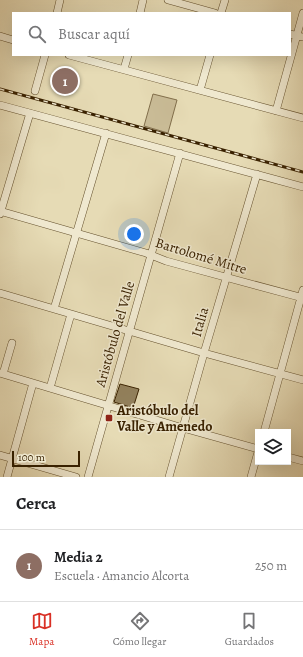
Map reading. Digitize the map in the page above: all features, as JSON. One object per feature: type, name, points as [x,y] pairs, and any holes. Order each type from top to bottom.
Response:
[{"type":"street","points":[[57,12],[60,0]]},
{"type":"street","points":[[140,12],[143,0]]},
{"type":"street","points":[[168,0],[211,12]]},
{"type":"street","points":[[221,12],[225,0]]},
{"type":"street","points":[[291,54],[303,13]]},
{"type":"street","points":[[0,36],[12,40]]},
{"type":"street","points":[[35,92],[45,56]]},
{"type":"street","points":[[73,56],[303,118]]},
{"type":"street","points":[[124,69],[128,56]]},
{"type":"street","points":[[200,90],[210,56]]},
{"type":"street","points":[[276,110],[291,56]]},
{"type":"street","points":[[0,104],[303,187]]},
{"type":"street","points":[[0,213],[30,113]]},
{"type":"street","points":[[54,309],[106,133]]},
{"type":"street","name":"Aristóbulo del Valle","points":[[88,477],[180,153]]},
{"type":"street","name":"Italia","points":[[169,477],[257,174]]},
{"type":"street","name":"Bartolomé Mitre","points":[[0,213],[151,255],[226,278],[302,298]]},
{"type":"street","points":[[265,429],[303,290]]},
{"type":"street","points":[[0,293],[204,353],[303,380]]},
{"type":"street","points":[[50,388],[71,314]]},
{"type":"street","points":[[12,343],[2,374],[255,448]]},
{"type":"street","points":[[7,477],[33,383]]},
{"type":"street","points":[[0,455],[76,477]]},
{"type":"street","points":[[291,458],[303,461]]},
{"type":"street","points":[[251,477],[255,463]]},
{"type":"shaded area","points":[[153,94],[177,100],[168,133],[144,126]]},
{"type":"building","points":[[120,384],[139,389],[133,408],[114,402]]},
{"type":"railway","points":[[0,89],[303,172]]},
{"type":"place","name":"Media 2","points":[[65,81]]},
{"type":"place","name":"Aristóbulo del Valle y Amenedo","points":[[109,418]]}]
